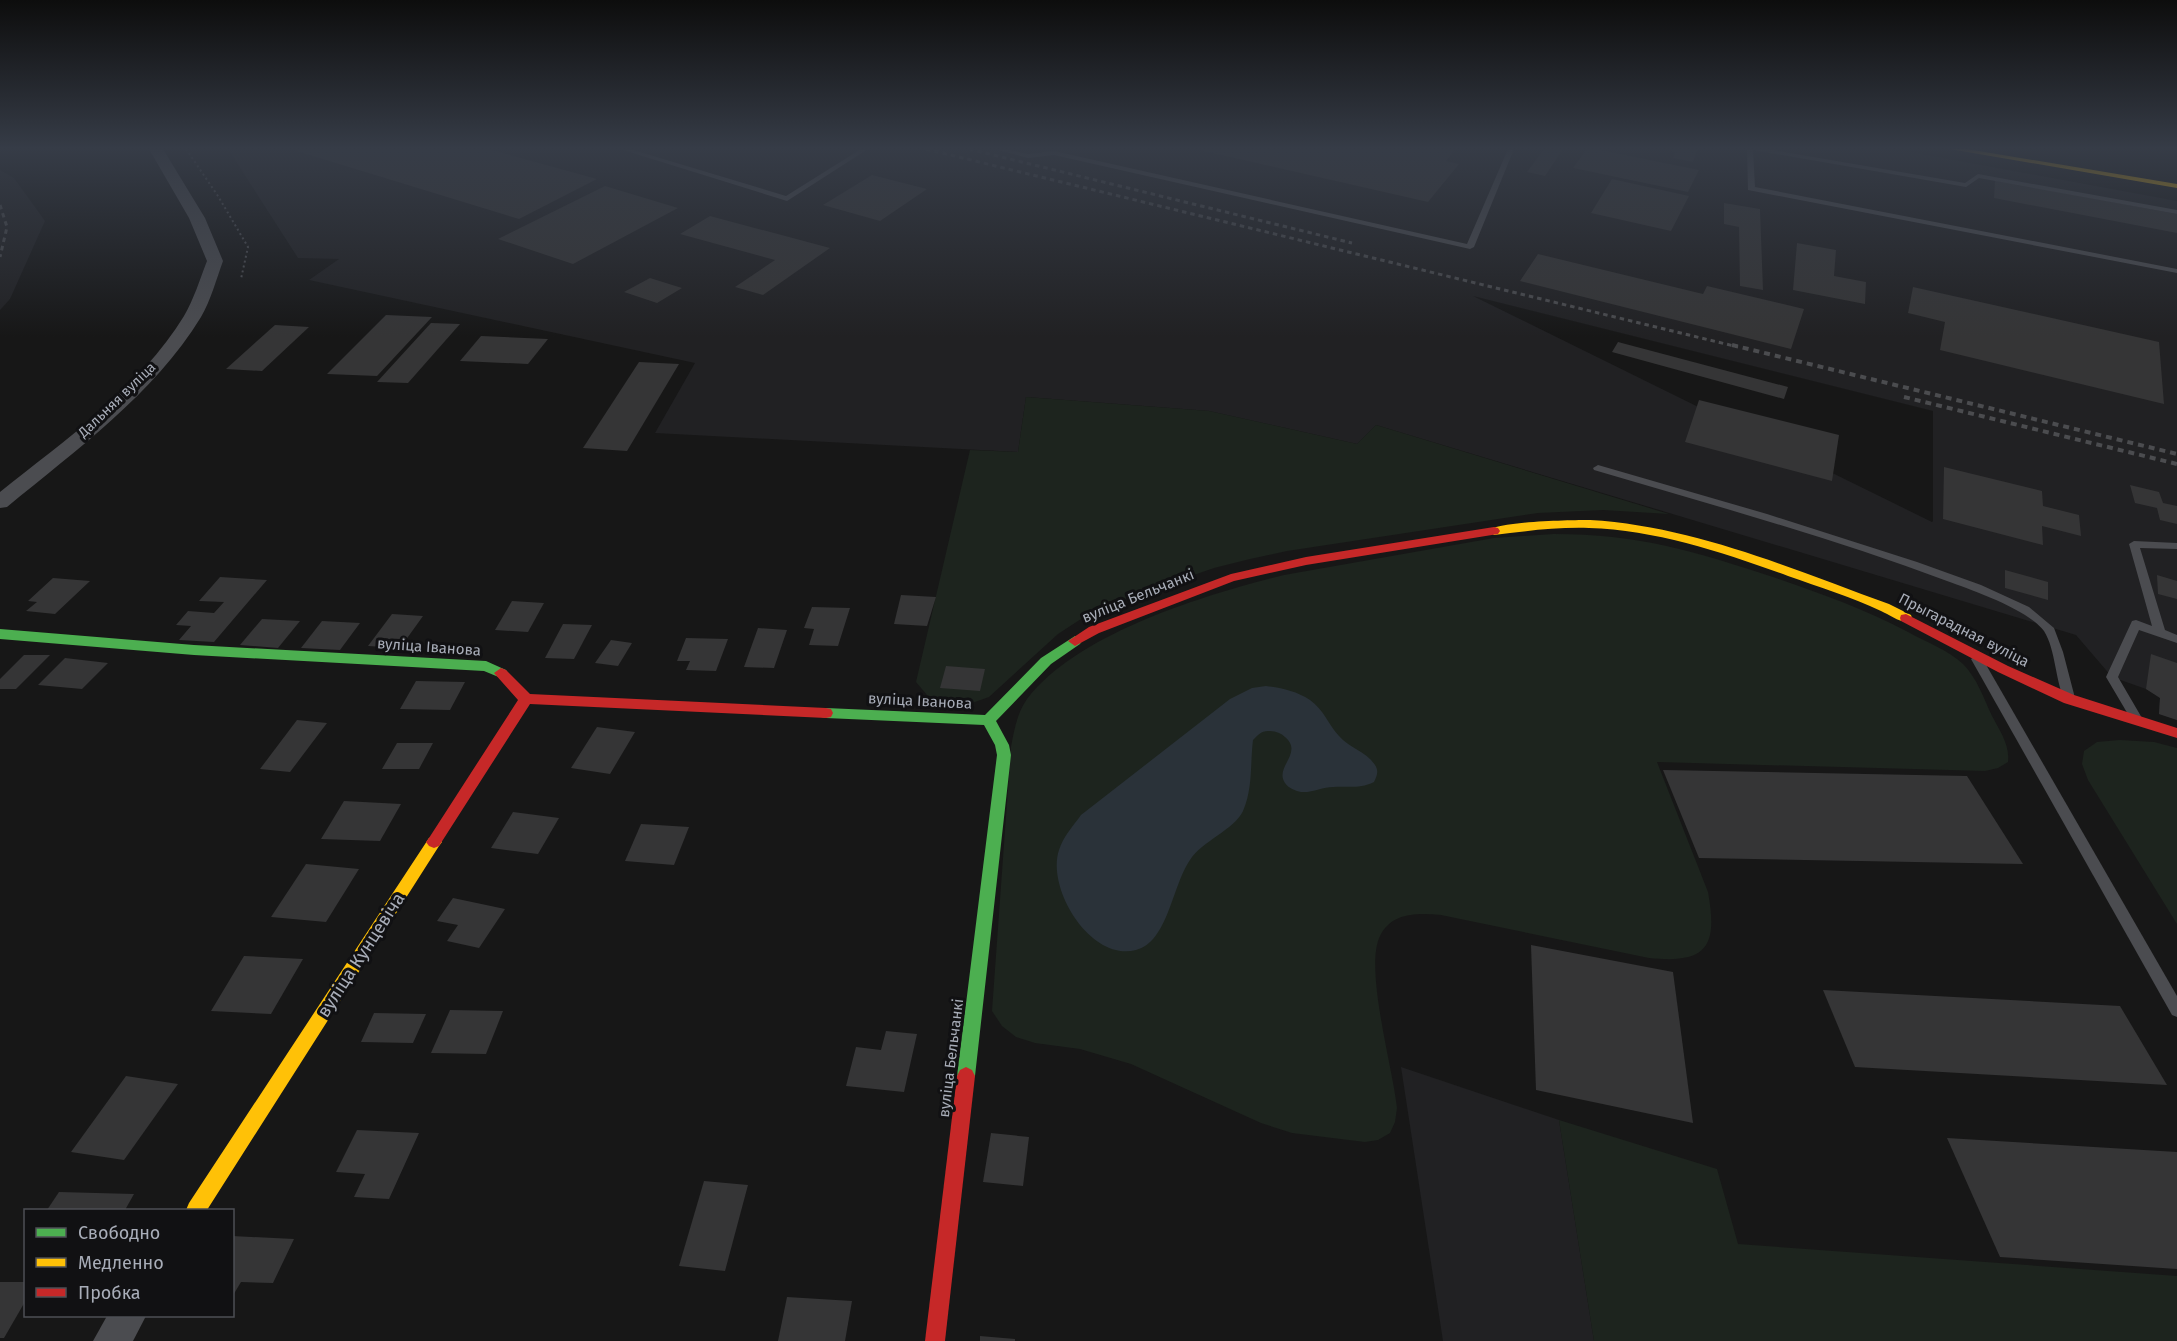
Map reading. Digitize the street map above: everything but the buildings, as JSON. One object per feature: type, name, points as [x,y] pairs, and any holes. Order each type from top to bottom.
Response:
[{"type":"street","name":"Дальняя вуліца","points":[[0,502],[77,439],[152,369],[193,316],[215,261],[193,212]]},
{"type":"street","name":"вуліца Бельчанкі","points":[[935,1341],[1004,755],[1002,745],[988,720],[1046,661],[1094,630],[1194,591],[1267,568],[1483,532],[1563,524],[1602,525],[1684,538],[1736,553]]},
{"type":"street","name":"Прыгарадная вуліца","points":[[1736,553],[1884,607],[2028,681],[2069,699],[2177,733]]},
{"type":"street","name":"вуліца Іванова","points":[[0,634],[194,650],[486,666],[502,673],[526,699],[988,720]]},
{"type":"street","name":"вуліца Кунцевіча","points":[[197,1209],[526,699]]},
{"type":"street","points":[[112,1341],[127,1317]]},
{"type":"lane","points":[[1311,212],[1470,248],[1485,212]]},
{"type":"lane","points":[[1872,212],[2177,271]]},
{"type":"lane","points":[[1598,468],[1922,566],[2024,608],[2048,627],[2069,699]]},
{"type":"lane","points":[[2160,633],[2134,544],[2177,546]]},
{"type":"lane","points":[[2139,721],[2112,677],[2136,624],[2177,639]]},
{"type":"lane","points":[[1973,653],[2177,1010]]},
{"type":"path","points":[[227,212],[248,247],[241,279]]},
{"type":"shaded area","points":[[0,212],[38,212],[45,221],[10,299],[0,310]]},
{"type":"shaded area","points":[[268,212],[2177,212],[2177,720],[2159,714],[2160,697],[2146,689],[2112,677],[2076,635],[1376,425],[1357,444],[1209,411],[1026,397],[1018,452],[655,433],[695,363],[309,280],[339,259],[298,258]],"holes":[[[1473,296],[1933,411],[1932,522]]]},
{"type":"shaded area","points":[[1026,397],[1209,411],[1357,444],[1376,425],[1669,514],[1603,510],[1538,513],[1287,551],[1214,568],[1125,599],[1081,619],[1058,634],[989,697],[972,703],[954,705],[946,700],[927,695],[916,682],[970,450],[1018,452]]},
{"type":"shaded area","points":[[1554,534],[1613,537],[1691,552],[1807,589],[1859,609],[1944,650],[1963,664],[1980,689],[2004,738],[2008,762],[1998,768],[1985,771],[1657,762],[1708,892],[1711,926],[1709,939],[1704,948],[1684,958],[1649,958],[1441,915],[1415,914],[1391,922],[1380,936],[1376,951],[1375,971],[1397,1108],[1395,1122],[1390,1133],[1378,1140],[1365,1142],[1292,1133],[1261,1123],[1131,1064],[1080,1049],[1035,1043],[1016,1037],[1002,1026],[992,1011],[1011,747],[1016,722],[1024,704],[1049,676],[1077,655],[1110,636],[1181,606],[1252,583],[1284,575],[1494,538]]},
{"type":"shaded area","points":[[1266,686],[1294,692],[1315,704],[1343,740],[1372,761],[1377,769],[1374,782],[1359,786],[1329,787],[1305,792],[1290,788],[1286,785],[1283,771],[1290,754],[1290,743],[1278,732],[1261,733],[1253,740],[1250,785],[1243,811],[1233,824],[1202,847],[1190,860],[1155,936],[1147,945],[1136,950],[1119,951],[1103,945],[1088,934],[1076,919],[1059,884],[1057,866],[1059,850],[1066,836],[1081,815],[1230,699],[1252,688]]},
{"type":"shaded area","points":[[2120,740],[2154,742],[2177,748],[2177,924],[2088,780],[2082,764],[2084,751],[2097,742]]},
{"type":"shaded area","points":[[1401,1067],[1559,1120],[1594,1341],[1443,1341]]},
{"type":"shaded area","points":[[1559,1120],[1717,1169],[1738,1244],[2177,1276],[2177,1341],[1594,1341]]},
{"type":"railway","points":[[0,257],[7,227],[2,212]]},
{"type":"railway","points":[[1183,212],[1738,347]]},
{"type":"railway","points":[[1224,212],[1352,243]]},
{"type":"railway","points":[[1732,345],[2177,454]]},
{"type":"railway","points":[[1904,397],[2177,464]]},
{"type":"traffic: fast","points":[[0,634],[194,650],[486,666],[501,673]]},
{"type":"traffic: fast","points":[[966,1076],[1004,755],[1002,745],[988,720],[1046,661],[1075,641]]},
{"type":"traffic: fast","points":[[826,713],[988,720]]},
{"type":"traffic: slow","points":[[1494,531],[1549,525],[1590,524],[1676,537],[1781,569],[1884,607],[1906,618]]},
{"type":"traffic: slow","points":[[197,1209],[434,842]]},
{"type":"traffic: jam","points":[[1075,641],[1094,630],[1231,578],[1306,561],[1494,531]]},
{"type":"traffic: jam","points":[[1906,618],[2003,669],[2069,699],[2177,733]]},
{"type":"traffic: jam","points":[[501,673],[526,699],[826,713]]},
{"type":"traffic: jam","points":[[434,842],[526,699]]},
{"type":"traffic: jam","points":[[935,1341],[966,1076]]}]
